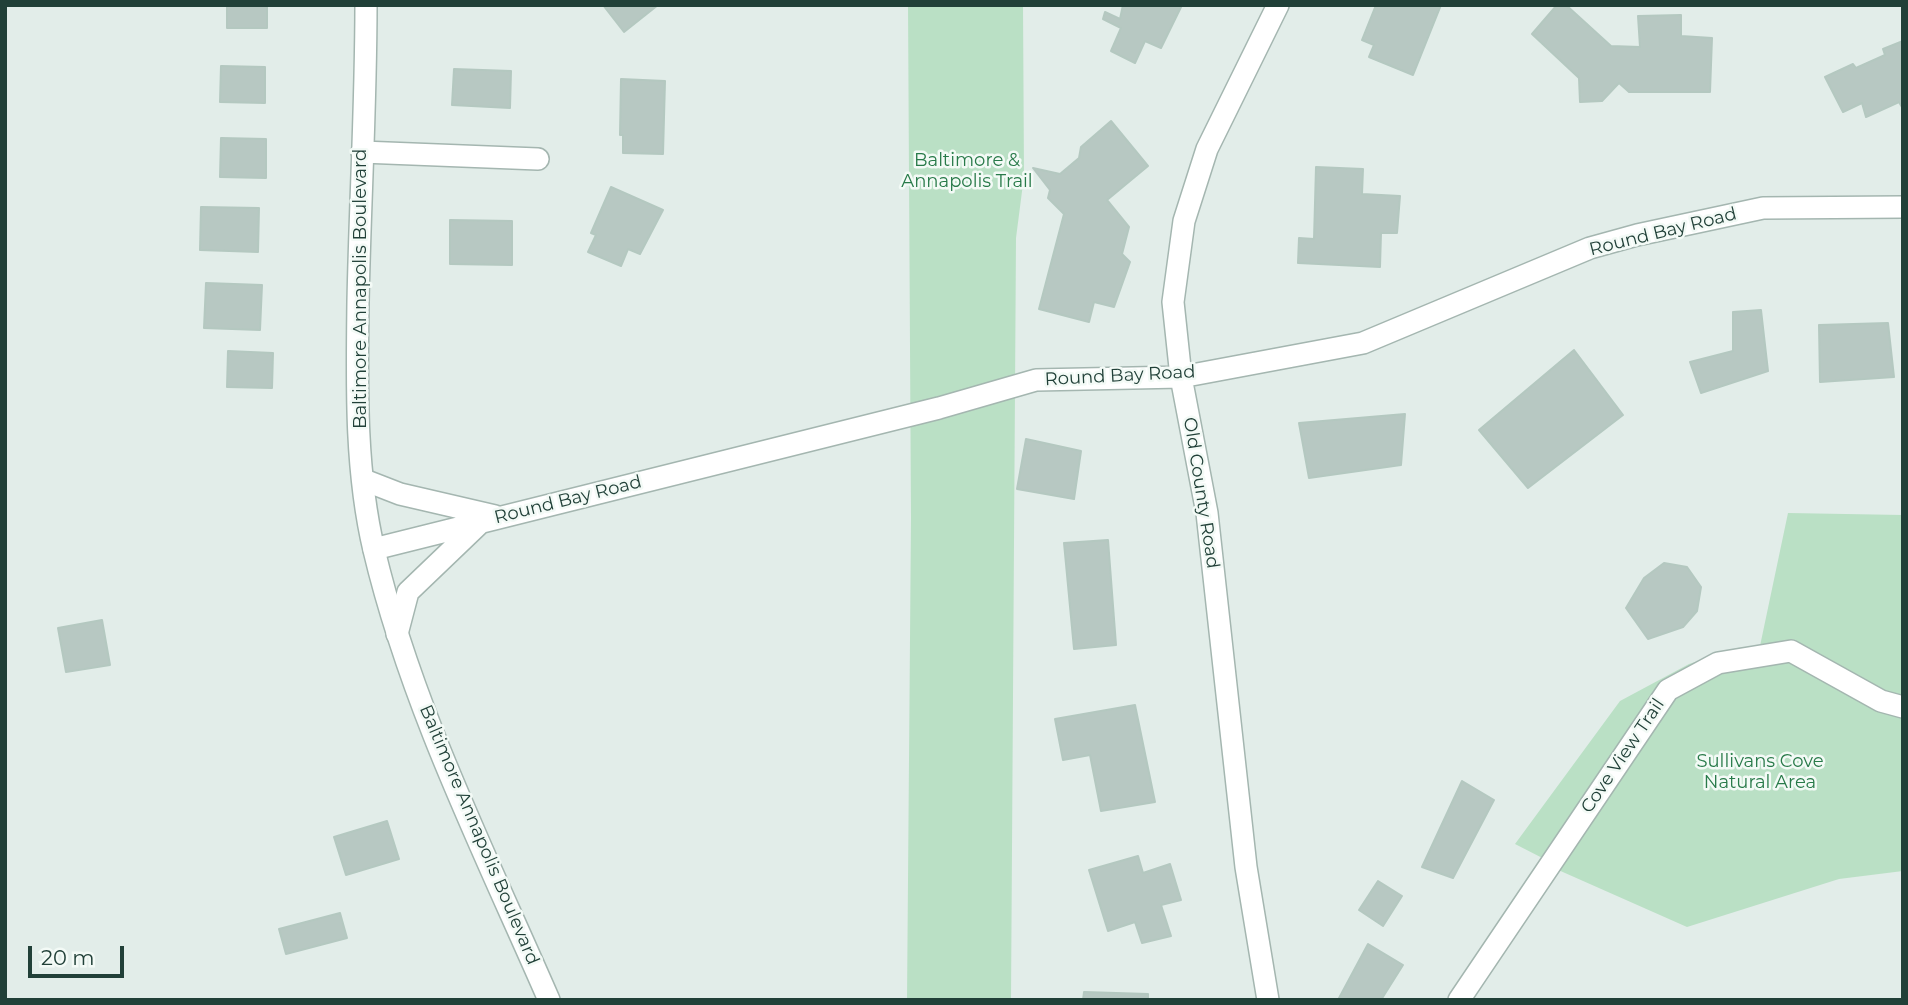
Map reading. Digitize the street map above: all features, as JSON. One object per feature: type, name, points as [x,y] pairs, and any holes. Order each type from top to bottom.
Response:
[{"type":"street","name":"Baltimore Annapolis Boulevard","points":[[366,5],[357,360],[364,480],[374,549],[397,634],[444,757],[548,1000]]},
{"type":"street","name":"Old County Road","points":[[1268,1000],[1246,867],[1207,513],[1181,377],[1173,302],[1184,221],[1207,149],[1278,5]]},
{"type":"street","points":[[362,152],[538,159]]},
{"type":"street","name":"Round Bay Road","points":[[374,549],[939,408],[1036,380],[1181,377],[1363,343],[1590,248],[1637,235],[1763,208],[1903,207]]},
{"type":"street","points":[[364,480],[400,494],[491,519]]},
{"type":"street","points":[[397,634],[408,592],[491,519]]},
{"type":"street","name":"Cove View Trail","points":[[1459,1000],[1668,690],[1718,663],[1791,652],[1881,701],[1903,706]]},
{"type":"green space","name":"Baltimore & Annapolis Trail","points":[[908,5],[1023,5],[1024,176],[1016,238],[1011,1000],[907,1000],[911,518]]},
{"type":"green space","name":"Sullivans Cove Natural Area","points":[[1788,513],[1903,515],[1903,871],[1839,879],[1687,927],[1556,869],[1558,866],[1515,844],[1620,701],[1689,664],[1737,648],[1760,646]]},
{"type":"building","points":[[227,5],[267,5],[267,28],[227,28]]},
{"type":"building","points":[[603,5],[658,5],[624,32]]},
{"type":"building","points":[[1123,5],[1182,5],[1161,48],[1145,41],[1135,63],[1111,51],[1121,28],[1103,19],[1105,12],[1120,19]]},
{"type":"building","points":[[1376,5],[1441,5],[1413,75],[1369,57],[1374,45],[1362,40]]},
{"type":"building","points":[[1557,5],[1566,5],[1611,46],[1640,47],[1638,16],[1681,15],[1681,36],[1712,38],[1710,92],[1629,92],[1619,83],[1602,101],[1580,102],[1579,78],[1532,34]]},
{"type":"building","points":[[1903,41],[1903,109],[1899,102],[1866,117],[1862,103],[1843,112],[1825,77],[1853,64],[1856,68],[1885,55],[1883,49]]},
{"type":"building","points":[[221,66],[265,67],[265,103],[220,102]]},
{"type":"building","points":[[454,69],[511,71],[510,108],[452,105]]},
{"type":"building","points":[[621,79],[665,81],[663,154],[623,153],[623,135],[620,135]]},
{"type":"building","points":[[1111,121],[1148,166],[1107,200],[1129,227],[1122,254],[1130,262],[1114,307],[1094,302],[1089,322],[1039,309],[1064,214],[1048,198],[1050,190],[1033,168],[1060,174],[1079,158],[1081,147]]},
{"type":"building","points":[[221,138],[266,139],[266,178],[220,177]]},
{"type":"building","points":[[1316,167],[1363,169],[1362,194],[1400,196],[1397,233],[1381,233],[1380,267],[1298,263],[1299,238],[1314,239]]},
{"type":"building","points":[[611,187],[663,210],[640,254],[628,249],[621,266],[588,252],[596,235],[591,233]]},
{"type":"building","points":[[201,207],[259,208],[258,252],[200,250]]},
{"type":"building","points":[[450,220],[512,221],[512,265],[450,264]]},
{"type":"building","points":[[206,283],[262,285],[260,330],[204,328]]},
{"type":"building","points":[[1761,310],[1768,371],[1701,393],[1690,362],[1733,351],[1733,312]]},
{"type":"building","points":[[1888,323],[1894,377],[1820,382],[1819,325]]},
{"type":"building","points":[[1574,350],[1623,415],[1528,488],[1479,430]]},
{"type":"building","points":[[228,351],[273,353],[272,388],[227,387]]},
{"type":"building","points":[[1405,414],[1401,465],[1309,478],[1299,423]]},
{"type":"building","points":[[1026,439],[1081,451],[1074,499],[1017,489]]},
{"type":"building","points":[[1108,540],[1116,645],[1074,649],[1064,543]]},
{"type":"building","points":[[1664,563],[1687,567],[1701,587],[1697,611],[1683,627],[1648,639],[1626,608],[1644,578]]},
{"type":"building","points":[[102,620],[110,665],[66,672],[58,628]]},
{"type":"building","points":[[1135,705],[1155,802],[1101,811],[1090,755],[1063,760],[1055,719]]},
{"type":"building","points":[[1462,781],[1494,800],[1453,878],[1422,867]]},
{"type":"building","points":[[387,821],[399,859],[346,875],[334,837]]},
{"type":"building","points":[[1138,856],[1143,873],[1170,864],[1181,900],[1161,905],[1171,936],[1142,943],[1135,922],[1108,931],[1089,870]]},
{"type":"building","points":[[1378,881],[1402,896],[1383,926],[1359,910]]},
{"type":"building","points":[[340,913],[347,938],[286,954],[279,929]]},
{"type":"building","points":[[1368,944],[1403,965],[1381,1000],[1338,1000]]},
{"type":"building","points":[[1084,992],[1148,994],[1148,1000],[1083,1000]]}]
